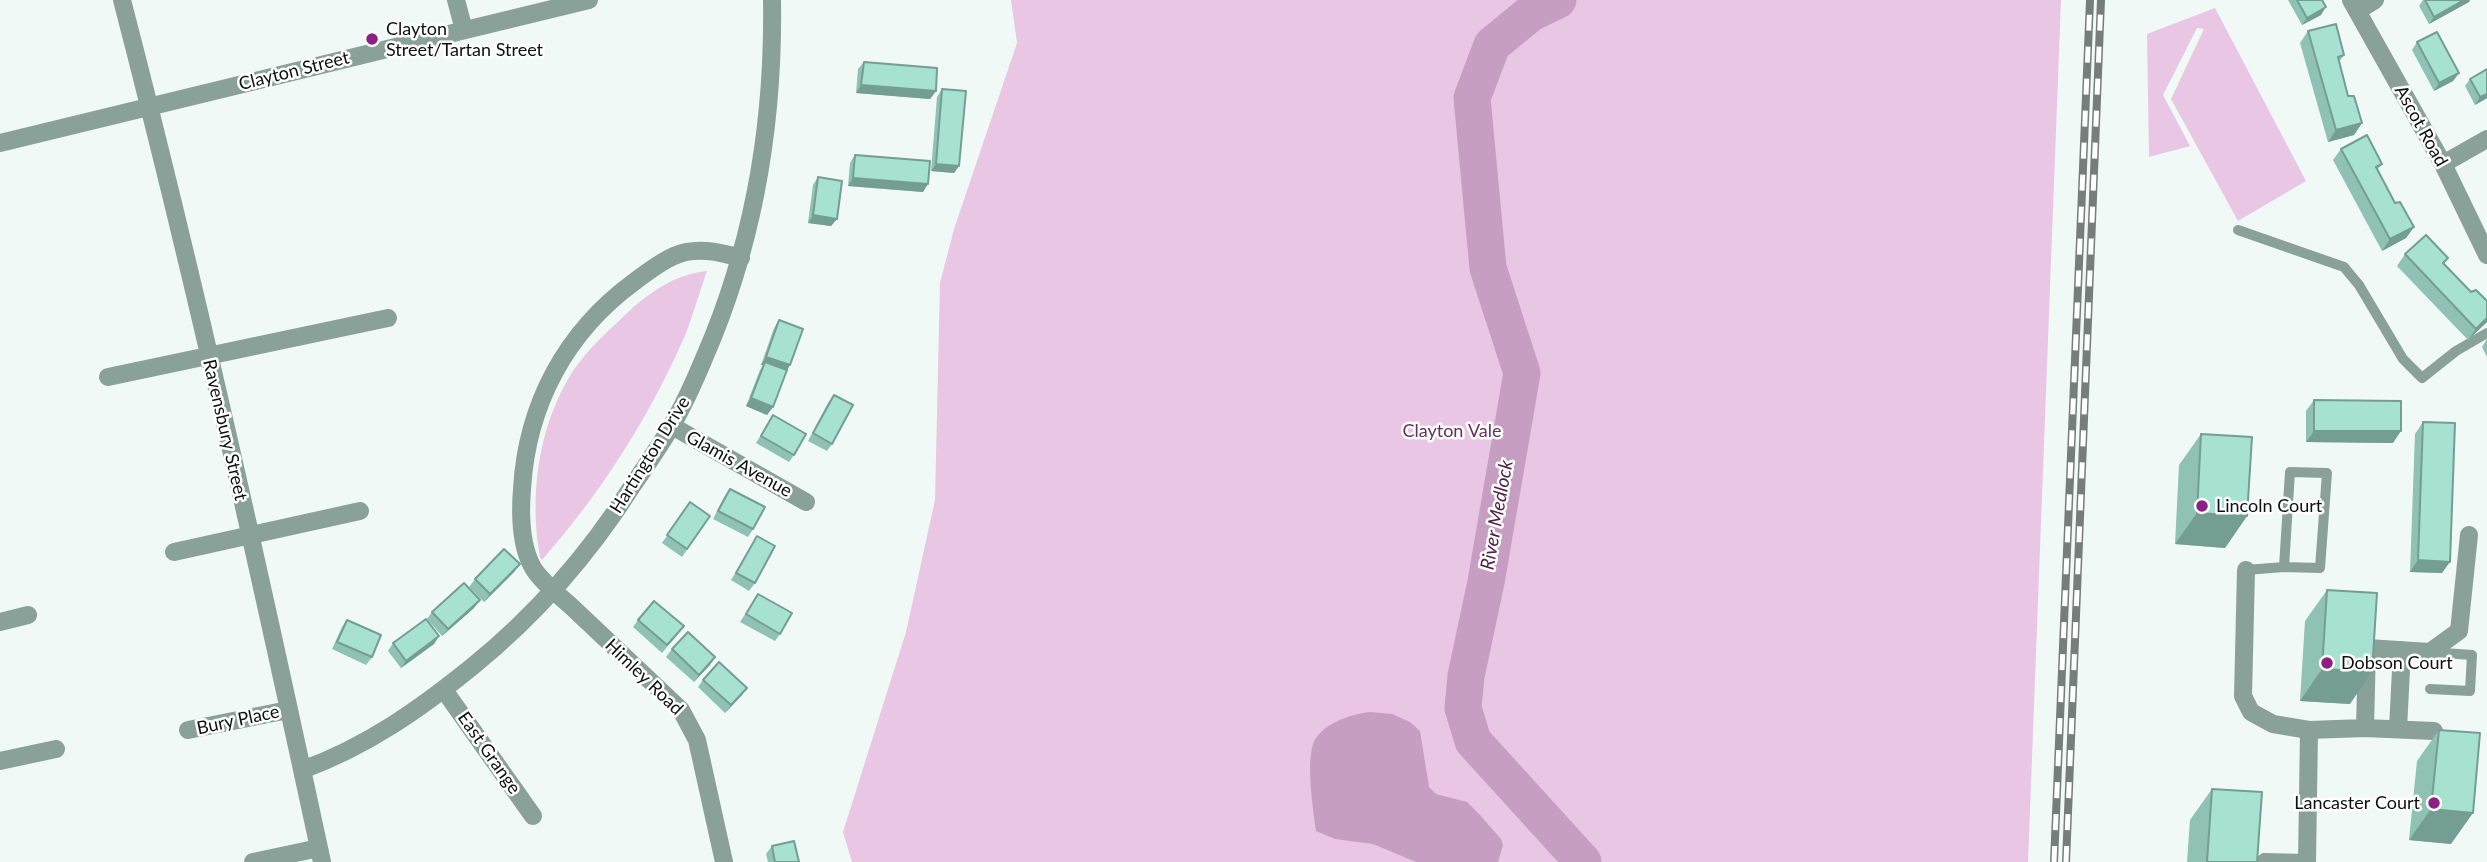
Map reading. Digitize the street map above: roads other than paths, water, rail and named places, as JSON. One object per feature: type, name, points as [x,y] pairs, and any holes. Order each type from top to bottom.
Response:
[{"type":"street","name":"Ravensbury Street","points":[[122,0],[150,105],[250,534],[320,855]]},
{"type":"street","points":[[456,0],[464,30]]},
{"type":"street","name":"Clayton Street","points":[[0,143],[589,0]]},
{"type":"street","name":"Hartington Drive","points":[[302,770],[356,748],[444,690],[508,637],[554,590],[615,513],[672,426],[718,326],[741,258],[758,189],[769,116],[772,0]]},
{"type":"street","points":[[2354,6],[2375,0]]},
{"type":"street","name":"Ascot Road","points":[[2354,6],[2442,164],[2487,255]]},
{"type":"street","points":[[2442,164],[2487,139]]},
{"type":"street","name":"Himley Road","points":[[724,862],[697,740],[690,724],[681,710],[533,568],[522,534],[521,508],[522,479],[531,428],[561,356],[593,316],[619,293],[675,255],[716,251],[741,258]]},
{"type":"street","points":[[108,377],[388,318]]},
{"type":"street","name":"Glamis Avenue","points":[[672,426],[806,502]]},
{"type":"street","points":[[174,552],[360,511]]},
{"type":"street","points":[[2365,728],[2367,648],[2430,652],[2459,631],[2469,536]]},
{"type":"street","points":[[2246,570],[2243,696],[2250,712],[2273,724],[2309,730],[2365,728],[2434,731]]},
{"type":"street","points":[[0,622],[28,615]]},
{"type":"street","points":[[2398,729],[2402,650]]},
{"type":"street","name":"East Grange","points":[[444,690],[533,816]]},
{"type":"street","name":"Bury Place","points":[[188,730],[288,710]]},
{"type":"street","points":[[2307,861],[2309,730]]},
{"type":"street","points":[[0,761],[56,749]]},
{"type":"street","points":[[253,862],[320,855]]},
{"type":"lane","points":[[2238,230],[2344,267],[2359,285],[2403,359],[2422,378],[2456,351],[2487,333]]},
{"type":"lane","points":[[2246,570],[2320,568],[2327,473],[2290,472],[2284,567]]},
{"type":"lane","points":[[2430,652],[2472,654],[2470,691],[2430,689]]},
{"type":"lane","points":[[2259,862],[2264,858],[2307,861]]},
{"type":"waterway","name":"River Medlock","points":[[1558,0],[1531,13],[1492,45],[1472,98],[1488,268],[1522,373],[1486,582],[1466,676],[1463,708],[1473,741],[1583,862]]},
{"type":"railway","points":[[2054,862],[2090,0]]},
{"type":"railway","points":[[2066,862],[2101,0]]},
{"type":"place","name":"Clayton Street/Tartan Street","points":[[372,39]]},
{"type":"place","name":"Lincoln Court","points":[[2202,506]]},
{"type":"place","name":"Dobson Court","points":[[2327,663]]},
{"type":"place","name":"Lancaster Court","points":[[2434,803]]},
{"type":"park label","name":"Clayton Vale","points":[[1452,431]]}]
